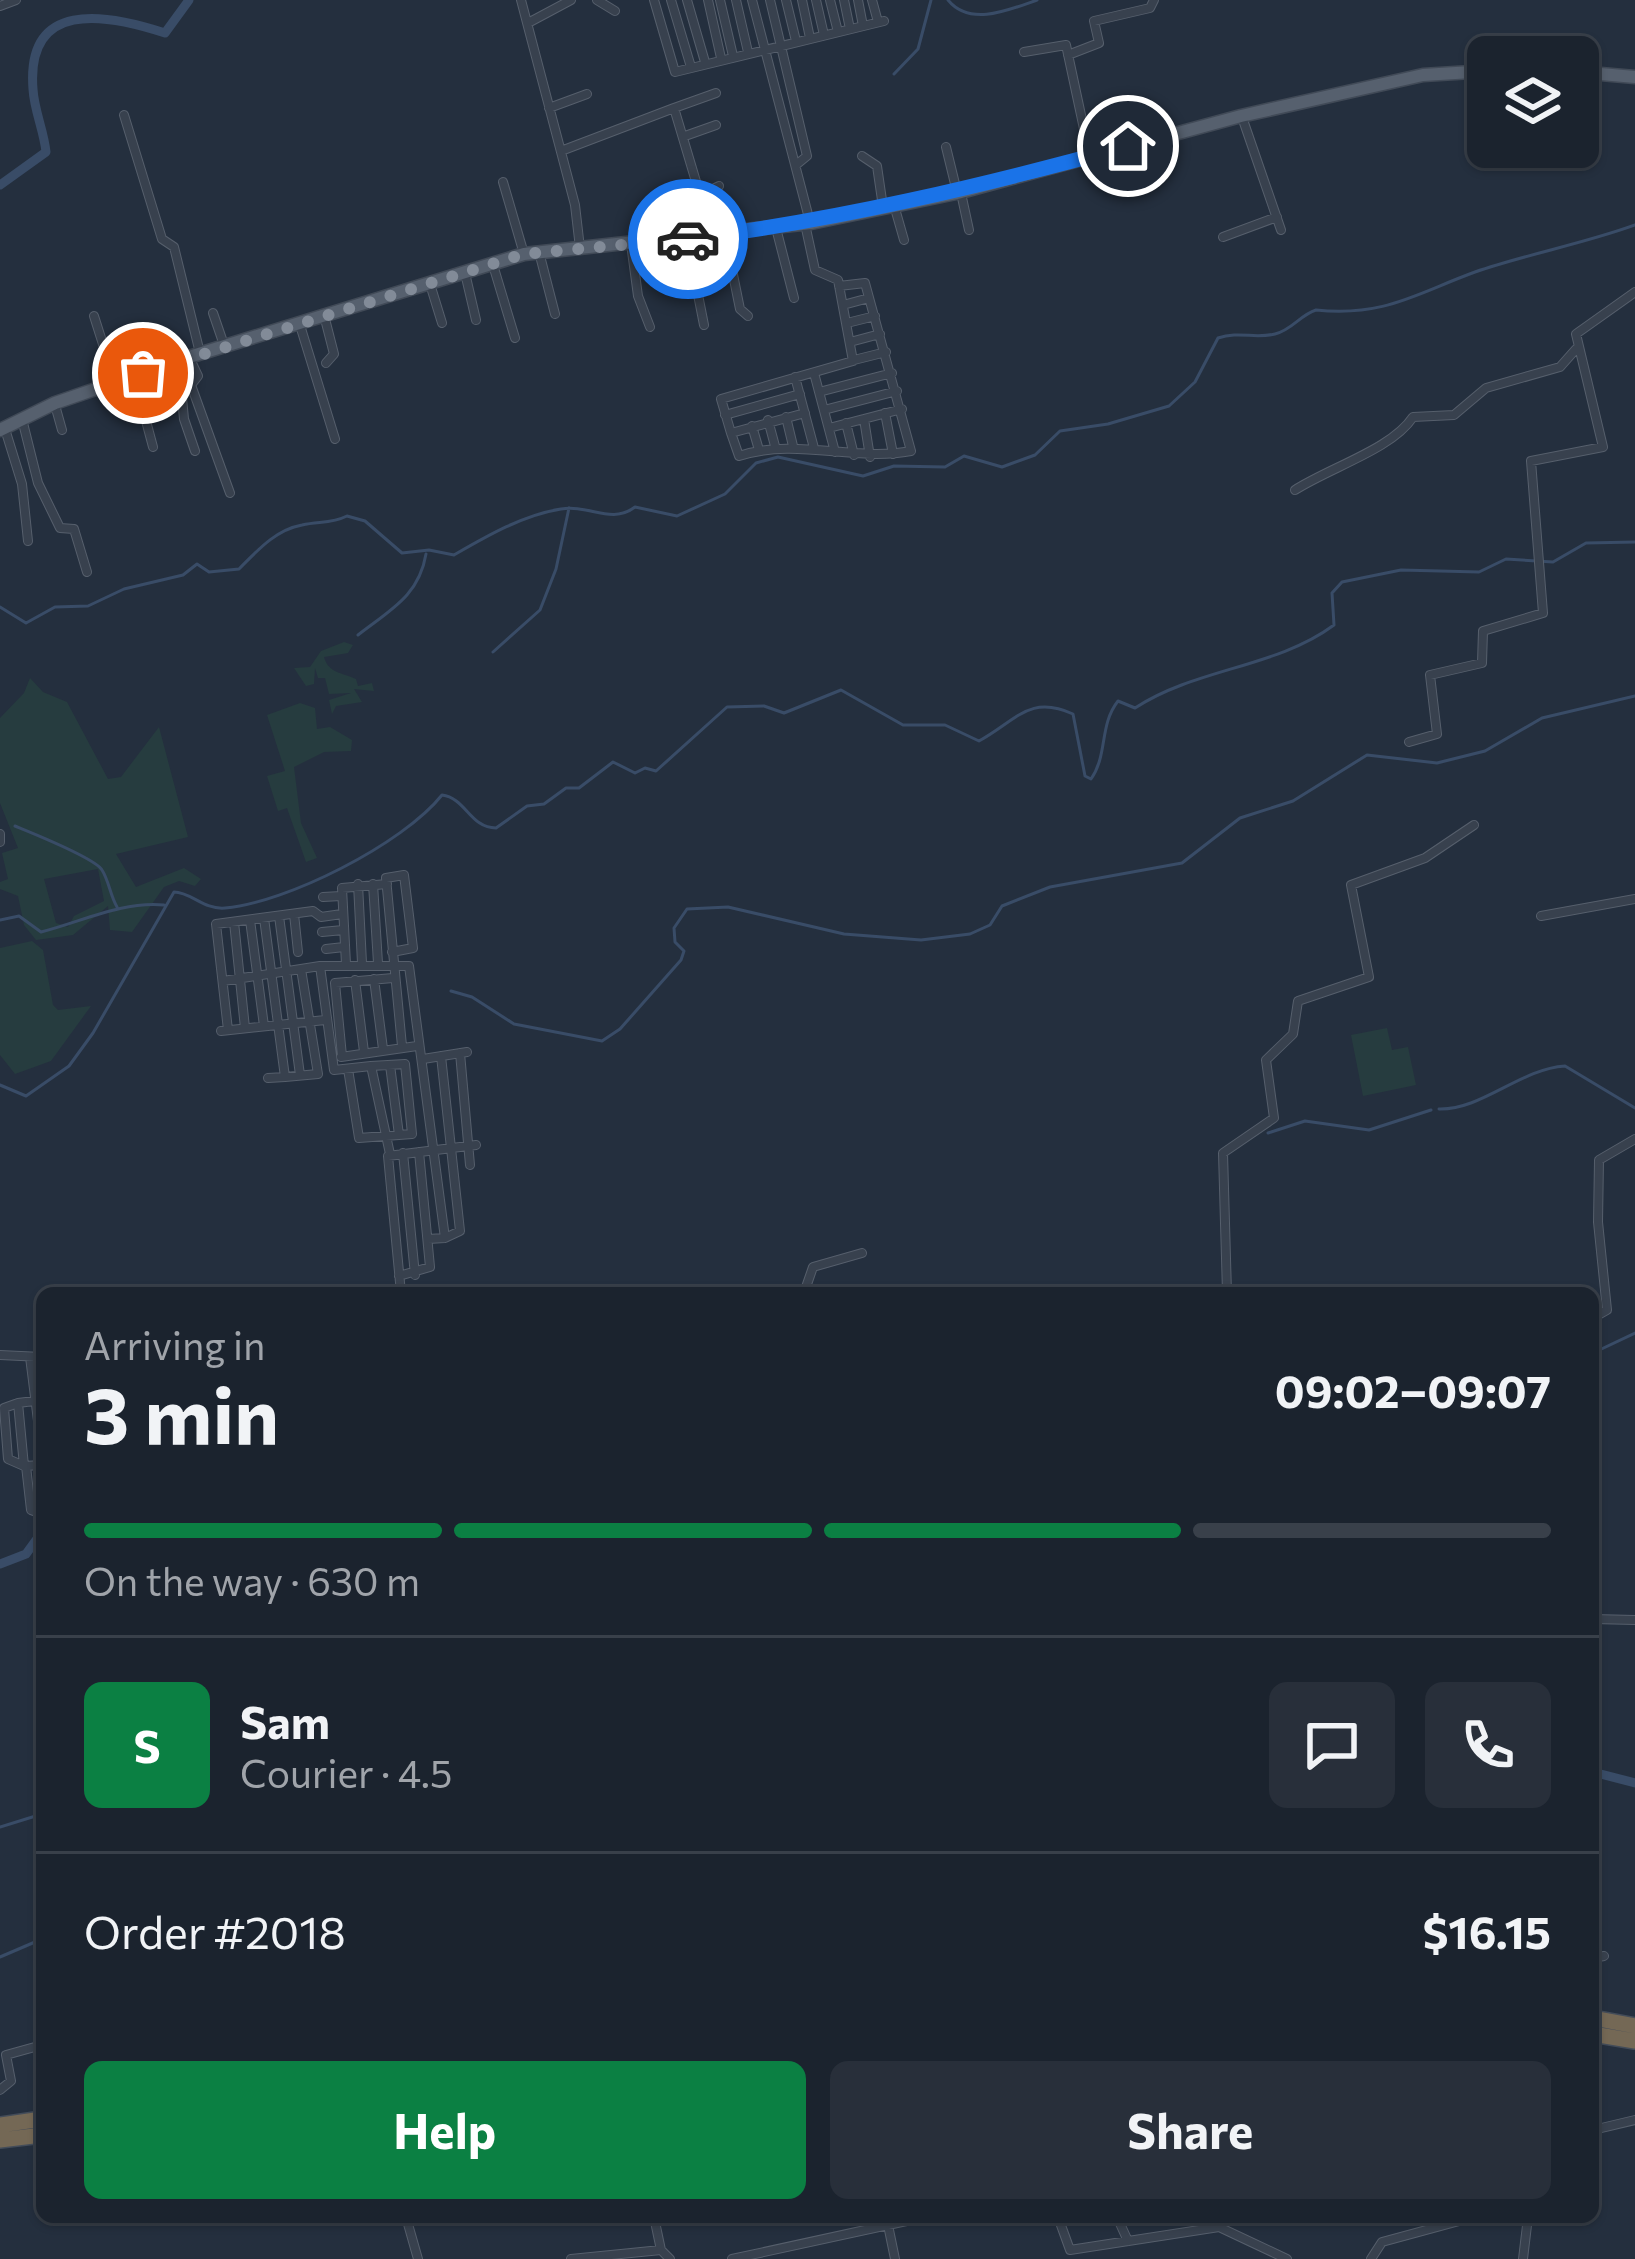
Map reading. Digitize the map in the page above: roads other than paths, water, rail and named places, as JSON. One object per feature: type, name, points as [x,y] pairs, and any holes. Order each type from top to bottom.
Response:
[{"type":"highway","points":[[1599,2019],[1635,2026]]},
{"type":"highway","points":[[1599,2035],[1635,2041]]},
{"type":"highway","points":[[0,2125],[36,2121]]},
{"type":"highway","points":[[0,2140],[36,2136]]},
{"type":"main road","points":[[2,429],[55,403],[224,345],[531,252],[776,228],[959,192],[1241,116],[1423,75],[1467,72]]},
{"type":"main road","points":[[1599,74],[1635,77]]},
{"type":"street","points":[[0,7],[16,0]]},
{"type":"street","points":[[521,0],[561,151],[580,248]]},
{"type":"street","points":[[527,25],[571,0]]},
{"type":"street","points":[[597,0],[615,11]]},
{"type":"street","points":[[654,0],[675,72],[880,22],[872,0]]},
{"type":"street","points":[[671,0],[691,67]]},
{"type":"street","points":[[687,0],[705,62]]},
{"type":"street","points":[[721,58],[709,3],[736,0],[748,52]]},
{"type":"street","points":[[752,0],[796,165],[816,272],[837,279],[853,361]]},
{"type":"street","points":[[770,0],[807,159],[796,165]]},
{"type":"street","points":[[786,0],[796,41]]},
{"type":"street","points":[[802,0],[811,38]]},
{"type":"street","points":[[816,0],[824,35]]},
{"type":"street","points":[[830,0],[838,32]]},
{"type":"street","points":[[844,0],[850,29]]},
{"type":"street","points":[[858,0],[863,26]]},
{"type":"street","points":[[1130,0],[1132,11]]},
{"type":"street","points":[[1068,55],[1099,43],[1094,21],[1150,8],[1154,0]]},
{"type":"street","points":[[720,2],[733,56]]},
{"type":"street","points":[[1024,52],[1063,43],[1090,157]]},
{"type":"street","points":[[561,151],[716,93]]},
{"type":"street","points":[[549,108],[586,94]]},
{"type":"street","points":[[674,108],[700,195],[719,186]]},
{"type":"street","points":[[124,116],[162,239],[174,248],[195,355],[197,375],[191,383],[230,494]]},
{"type":"street","points":[[1241,116],[1281,230]]},
{"type":"street","points":[[782,122],[798,118]]},
{"type":"street","points":[[685,136],[716,125]]},
{"type":"street","points":[[946,147],[969,230]]},
{"type":"street","points":[[862,156],[877,166],[904,240]]},
{"type":"street","points":[[503,182],[555,314]]},
{"type":"street","points":[[691,216],[704,325]]},
{"type":"street","points":[[1223,237],[1277,217]]},
{"type":"street","points":[[776,228],[794,298]]},
{"type":"street","points":[[725,235],[740,309],[748,316]]},
{"type":"street","points":[[665,242],[672,273]]},
{"type":"street","points":[[631,244],[638,296],[650,327]]},
{"type":"street","points":[[493,263],[515,338]]},
{"type":"street","points":[[464,272],[476,320]]},
{"type":"street","points":[[839,286],[865,280],[869,298],[886,352],[902,409],[911,451],[870,457],[775,446],[739,456],[719,397],[886,352]]},
{"type":"street","points":[[429,283],[442,323]]},
{"type":"street","points":[[1409,742],[1437,734],[1430,675],[1482,663],[1483,631],[1543,613],[1531,461],[1603,447],[1577,348],[1578,330],[1635,292]]},
{"type":"street","points":[[843,305],[869,298]]},
{"type":"street","points":[[213,313],[224,345]]},
{"type":"street","points":[[324,314],[334,354],[326,363]]},
{"type":"street","points":[[94,316],[131,405]]},
{"type":"street","points":[[847,323],[875,316]]},
{"type":"street","points":[[299,321],[334,439]]},
{"type":"street","points":[[850,342],[880,334]]},
{"type":"street","points":[[1295,490],[1349,457],[1377,449],[1401,434],[1413,417],[1454,415],[1486,388],[1560,368],[1577,348]]},
{"type":"street","points":[[174,362],[195,451]]},
{"type":"street","points":[[814,373],[835,452]]},
{"type":"street","points":[[819,392],[892,373]]},
{"type":"street","points":[[795,377],[814,448]]},
{"type":"street","points":[[153,447],[142,406],[181,387]]},
{"type":"street","points":[[824,410],[897,391]]},
{"type":"street","points":[[725,415],[800,394]]},
{"type":"street","points":[[55,403],[62,430]]},
{"type":"street","points":[[829,428],[902,409]]},
{"type":"street","points":[[731,433],[805,413]]},
{"type":"street","points":[[885,413],[892,454]]},
{"type":"street","points":[[786,417],[793,446]]},
{"type":"street","points":[[22,418],[40,489],[60,528],[74,529],[87,572]]},
{"type":"street","points":[[864,419],[870,457]]},
{"type":"street","points":[[768,420],[775,446]]},
{"type":"street","points":[[845,423],[854,455]]},
{"type":"street","points":[[752,426],[759,450]]},
{"type":"street","points":[[2,429],[22,484],[28,541]]},
{"type":"street","points":[[1227,1287],[1223,1153],[1274,1118],[1267,1056],[1293,1034],[1298,1001],[1369,977],[1352,885],[1425,858],[1474,825]]},
{"type":"street","points":[[223,981],[320,966],[378,963],[392,958],[413,948],[406,877],[389,875],[387,884],[392,958],[393,978],[402,1046]]},
{"type":"street","points":[[358,884],[362,963]]},
{"type":"street","points":[[373,884],[378,963]]},
{"type":"street","points":[[346,964],[343,886],[387,884]]},
{"type":"street","points":[[323,897],[341,896]]},
{"type":"street","points":[[1541,916],[1635,899]]},
{"type":"street","points":[[325,1020],[225,1030],[213,924],[294,914],[342,914]]},
{"type":"street","points":[[294,914],[298,952]]},
{"type":"street","points":[[279,916],[301,1076]]},
{"type":"street","points":[[264,918],[285,1077]]},
{"type":"street","points":[[250,920],[264,1026]]},
{"type":"street","points":[[234,922],[245,1028]]},
{"type":"street","points":[[322,932],[344,930]]},
{"type":"street","points":[[326,949],[344,947]]},
{"type":"street","points":[[392,958],[409,966],[445,1238]]},
{"type":"street","points":[[320,966],[325,1020],[336,1062],[348,1069],[406,1067],[414,1132],[355,1134],[348,1069]]},
{"type":"street","points":[[301,969],[318,1074]]},
{"type":"street","points":[[374,978],[382,1049]]},
{"type":"street","points":[[336,1062],[335,983],[393,978]]},
{"type":"street","points":[[355,980],[364,1052]]},
{"type":"street","points":[[268,1078],[318,1074],[364,1052],[417,1046]]},
{"type":"street","points":[[423,1059],[464,1053],[470,1165]]},
{"type":"street","points":[[428,1239],[460,1231],[441,1056]]},
{"type":"street","points":[[390,1064],[399,1135]]},
{"type":"street","points":[[371,1066],[390,1154],[400,1287]]},
{"type":"street","points":[[1599,1315],[1607,1310],[1598,1222],[1599,1160],[1635,1139]]},
{"type":"street","points":[[390,1154],[472,1146]]},
{"type":"street","points":[[399,1276],[430,1268],[419,1152]]},
{"type":"street","points":[[403,1153],[416,1275]]},
{"type":"street","points":[[806,1287],[813,1267],[862,1253]]},
{"type":"street","points":[[0,1355],[36,1358]]},
{"type":"street","points":[[30,1357],[36,1386]]},
{"type":"street","points":[[36,1400],[18,1402],[31,1510],[36,1512]]},
{"type":"street","points":[[25,1466],[36,1465]]},
{"type":"street","points":[[1599,1619],[1635,1620]]},
{"type":"street","points":[[0,2090],[11,2081],[3,2051],[36,2046]]},
{"type":"street","points":[[1599,2129],[1635,2120]]},
{"type":"street","points":[[408,2223],[418,2259]]},
{"type":"street","points":[[655,2223],[661,2250],[670,2259]]},
{"type":"street","points":[[732,2259],[895,2223]]},
{"type":"street","points":[[1059,2223],[1062,2240],[1070,2250],[1219,2228],[1287,2259]]},
{"type":"street","points":[[1120,2223],[1128,2241]]},
{"type":"street","points":[[1371,2259],[1382,2242],[1452,2223]]},
{"type":"street","points":[[1523,2259],[1527,2223]]},
{"type":"street","points":[[888,2225],[895,2259]]},
{"type":"street","points":[[571,2259],[661,2250]]},
{"type":"waterway","points":[[0,185],[46,152],[33,89],[34,60],[42,40],[56,27],[95,18],[165,33],[189,0]]},
{"type":"waterway","points":[[894,74],[918,49],[931,0]]},
{"type":"waterway","points":[[948,0],[978,15],[1037,0]]},
{"type":"waterway","points":[[0,607],[26,623],[55,607],[88,606],[124,589],[183,575],[197,564],[209,572],[239,569],[283,531],[347,516],[365,521],[402,553],[429,550],[454,555],[519,521],[561,509],[617,514],[635,507],[677,516],[725,494],[756,463],[778,457],[863,476],[894,466],[945,467],[964,456],[1002,467],[1035,455],[1060,431],[1108,424],[1169,406],[1195,382],[1218,338],[1275,334],[1316,310],[1380,307],[1475,272],[1635,225]]},
{"type":"waterway","points":[[493,652],[540,610],[556,569],[569,508]]},
{"type":"waterway","points":[[0,1085],[26,1096],[69,1066],[174,892],[217,908],[279,895],[372,851],[442,795],[457,801],[480,823],[496,828],[527,806],[544,804],[566,788],[579,788],[613,762],[635,773],[645,768],[656,771],[727,707],[764,706],[784,713],[841,690],[903,725],[945,725],[979,741],[1034,708],[1073,714],[1085,776],[1091,779],[1118,701],[1135,708],[1184,684],[1311,639],[1334,625],[1332,593],[1342,582],[1401,570],[1479,572],[1506,559],[1553,562],[1586,543],[1635,542]]},
{"type":"waterway","points":[[358,635],[410,591],[426,554]]},
{"type":"waterway","points":[[451,991],[472,997],[514,1024],[602,1041],[620,1029],[681,960],[684,951],[675,942],[674,928],[687,909],[728,907],[844,934],[921,940],[970,934],[990,925],[1002,906],[1050,887],[1182,863],[1240,818],[1293,801],[1367,755],[1437,763],[1485,751],[1542,718],[1635,696]]},
{"type":"waterway","points":[[15,826],[97,865],[117,907]]},
{"type":"waterway","points":[[0,920],[19,916],[41,932],[117,909],[164,905]]},
{"type":"waterway","points":[[1439,1109],[1470,1103],[1532,1074],[1565,1066],[1635,1108]]},
{"type":"waterway","points":[[1268,1133],[1305,1121],[1369,1130],[1431,1110]]},
{"type":"waterway","points":[[1599,1350],[1635,1333]]},
{"type":"waterway","points":[[0,1564],[26,1554],[36,1540]]},
{"type":"waterway","points":[[1599,1774],[1635,1783]]},
{"type":"waterway","points":[[0,1827],[36,1816]]},
{"type":"waterway","points":[[0,1957],[36,1942]]}]
